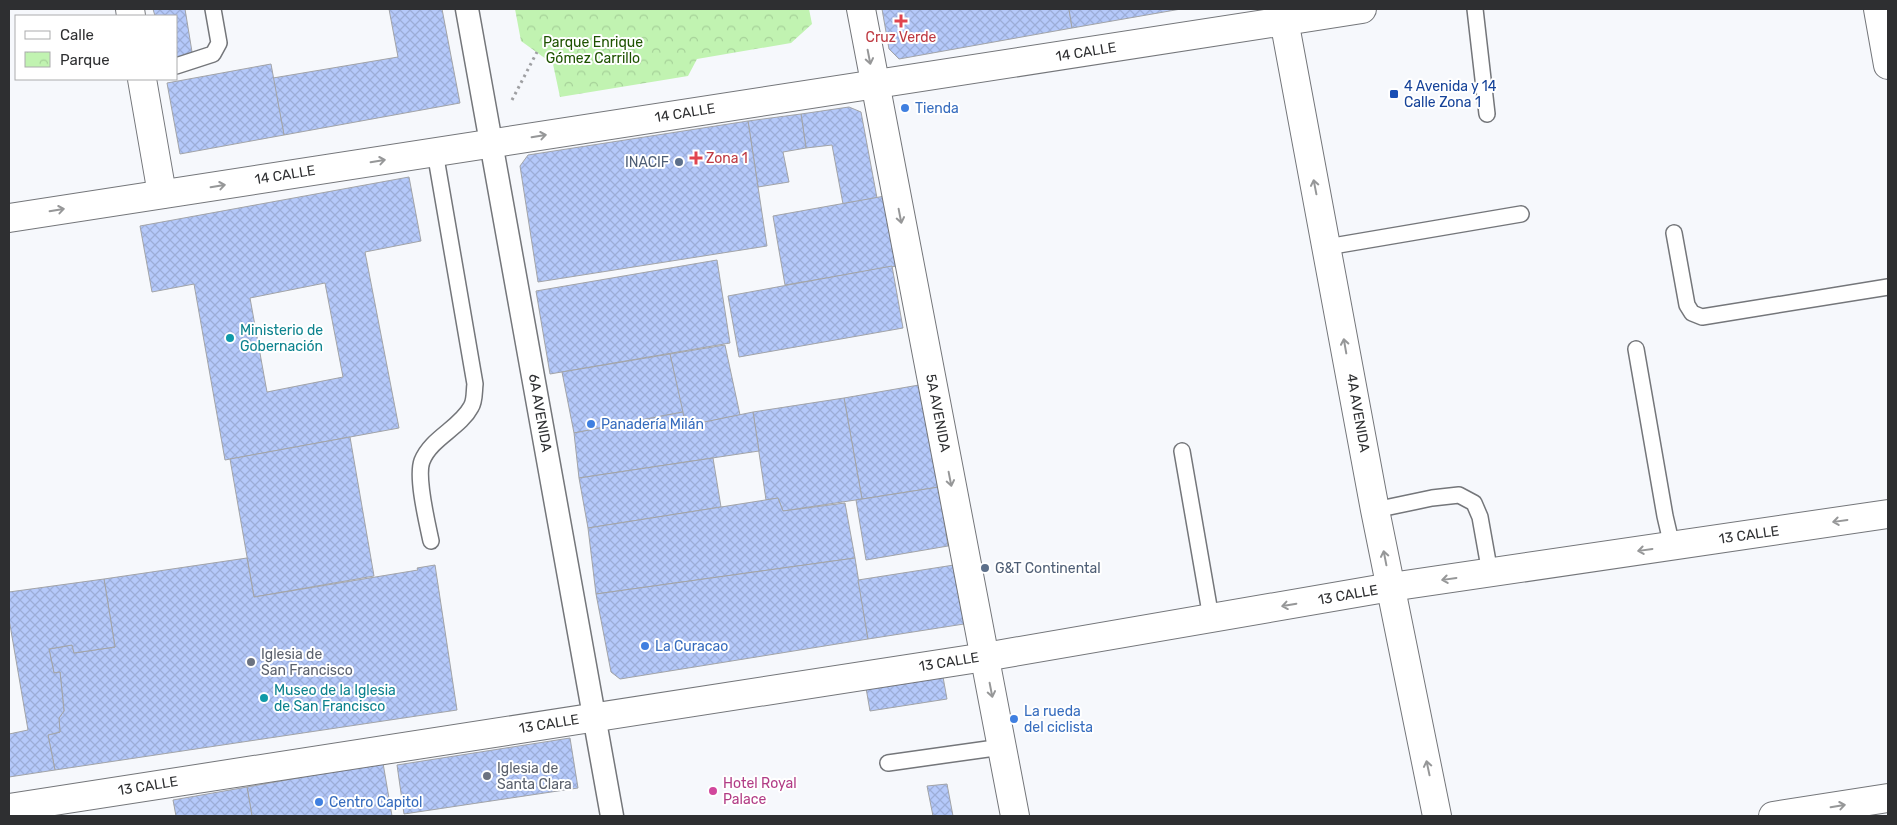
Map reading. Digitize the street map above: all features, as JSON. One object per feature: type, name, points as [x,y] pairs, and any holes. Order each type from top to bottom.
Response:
[{"type":"street","name":"6A AVENIDA","points":[[467,9],[612,816]]},
{"type":"street","name":"5A AVENIDA","points":[[861,9],[1015,816]]},
{"type":"street","name":"14 CALLE","points":[[9,218],[875,84],[1283,15],[1362,9]]},
{"type":"street","points":[[1878,9],[1888,65]]},
{"type":"street","name":"4A AVENIDA","points":[[1283,15],[1376,510],[1437,816]]},
{"type":"street","points":[[142,80],[162,194]]},
{"type":"street","name":"13 CALLE","points":[[9,808],[207,785],[594,718],[985,657],[1391,587],[1888,514]]},
{"type":"street","points":[[1772,816],[1888,798]]},
{"type":"lane","points":[[178,65],[213,54],[219,43],[213,9]]},
{"type":"lane","points":[[1475,9],[1487,114]]},
{"type":"lane","points":[[430,541],[420,481],[422,461],[433,446],[458,424],[472,406],[475,384],[435,152]]},
{"type":"lane","points":[[1327,247],[1521,214]]},
{"type":"lane","points":[[1674,233],[1687,305],[1692,313],[1702,317],[1888,287]]},
{"type":"lane","points":[[1636,349],[1672,546]]},
{"type":"lane","points":[[1182,451],[1211,618]]},
{"type":"lane","points":[[1376,510],[1432,498],[1459,495],[1474,503],[1480,517],[1490,572]]},
{"type":"lane","points":[[888,763],[1002,747]]},
{"type":"path","points":[[512,100],[537,52]]},
{"type":"green space","name":"Parque Enrique Gómez Carrillo","points":[[515,9],[809,9],[812,24],[791,43],[697,59],[688,76],[560,97],[553,64],[521,41]]},
{"type":"building","points":[[153,9],[185,9],[193,58],[178,61],[178,15],[155,15]]},
{"type":"building","points":[[389,9],[442,9],[460,103],[284,135],[273,78],[398,57]]},
{"type":"building","points":[[882,9],[1069,9],[1072,28],[899,59],[889,49]]},
{"type":"building","points":[[1069,9],[1181,9],[1072,28]]},
{"type":"building","points":[[271,64],[284,135],[180,154],[167,83]]},
{"type":"building","points":[[849,107],[861,112],[877,198],[843,204],[832,145],[806,148],[801,114]]},
{"type":"building","points":[[801,114],[806,148],[783,152],[789,182],[758,187],[748,121]]},
{"type":"building","points":[[748,121],[767,246],[538,282],[520,166],[528,155]]},
{"type":"building","name":"Ministerio de Gobernación","points":[[409,177],[421,241],[365,252],[399,428],[225,460],[194,284],[152,292],[140,226]],"holes":[[[325,283],[343,377],[267,392],[250,298]]]},
{"type":"building","points":[[885,196],[897,266],[785,285],[773,216]]},
{"type":"building","points":[[717,260],[730,343],[550,374],[536,291]]},
{"type":"building","points":[[892,266],[903,328],[739,357],[728,296]]},
{"type":"building","points":[[725,345],[740,415],[685,426],[670,354]]},
{"type":"building","points":[[670,354],[683,412],[574,433],[562,372]]},
{"type":"building","points":[[919,385],[939,487],[862,499],[844,398]]},
{"type":"building","points":[[844,398],[862,499],[783,511],[778,498],[766,500],[753,412]]},
{"type":"building","points":[[683,412],[685,426],[753,412],[759,451],[579,478],[574,433]]},
{"type":"building","points":[[350,437],[374,576],[254,597],[230,459]]},
{"type":"building","points":[[713,458],[721,507],[588,528],[579,478]]},
{"type":"building","points":[[939,487],[948,546],[866,560],[856,500]]},
{"type":"building","points":[[778,498],[783,511],[845,503],[855,558],[596,594],[588,528]]},
{"type":"building","name":"Iglesia de San Francisco","points":[[247,558],[254,597],[418,570],[417,568],[435,565],[457,710],[55,770],[48,735],[60,732],[59,718],[64,711],[60,672],[54,673],[49,649],[72,645],[74,653],[115,647],[104,579]]},
{"type":"building","points":[[855,558],[868,639],[620,679],[611,672],[596,594]]},
{"type":"building","points":[[954,565],[964,624],[868,639],[858,580]]},
{"type":"building","points":[[104,579],[115,647],[74,653],[72,645],[49,649],[54,673],[60,672],[64,711],[59,718],[60,732],[48,735],[55,770],[9,777],[9,734],[28,730],[9,619],[9,592]]},
{"type":"building","points":[[943,677],[947,699],[870,711],[866,688]]},
{"type":"building","name":"Iglesia de Santa Clara","points":[[570,738],[578,788],[404,814],[397,765]]},
{"type":"building","name":"Centro Capitol","points":[[383,763],[392,816],[252,816],[247,787]]},
{"type":"building","points":[[947,784],[953,816],[933,816],[927,786]]},
{"type":"building","points":[[247,787],[252,816],[176,816],[173,800]]},
{"type":"place","name":"Cruz Verde","points":[[901,21]]},
{"type":"place","name":"4 Avenida y 14 Calle Zona 1","points":[[1394,94]]},
{"type":"place","name":"Tienda","points":[[905,108]]},
{"type":"place","name":"Zona 1","points":[[696,158]]},
{"type":"place","name":"INACIF","points":[[679,162]]},
{"type":"place","name":"Ministerio de Gobernación","points":[[230,338]]},
{"type":"place","name":"Panadería Milán","points":[[591,424]]},
{"type":"place","name":"G&T Continental","points":[[985,568]]},
{"type":"place","name":"La Curacao","points":[[645,646]]},
{"type":"place","name":"Iglesia de San Francisco","points":[[251,662]]},
{"type":"place","name":"Museo de la Iglesia de San Francisco","points":[[264,698]]},
{"type":"place","name":"La rueda del ciclista","points":[[1014,719]]},
{"type":"place","name":"Iglesia de Santa Clara","points":[[487,776]]},
{"type":"place","name":"Hotel Royal Palace","points":[[713,791]]},
{"type":"place","name":"Centro Capitol","points":[[319,802]]}]
